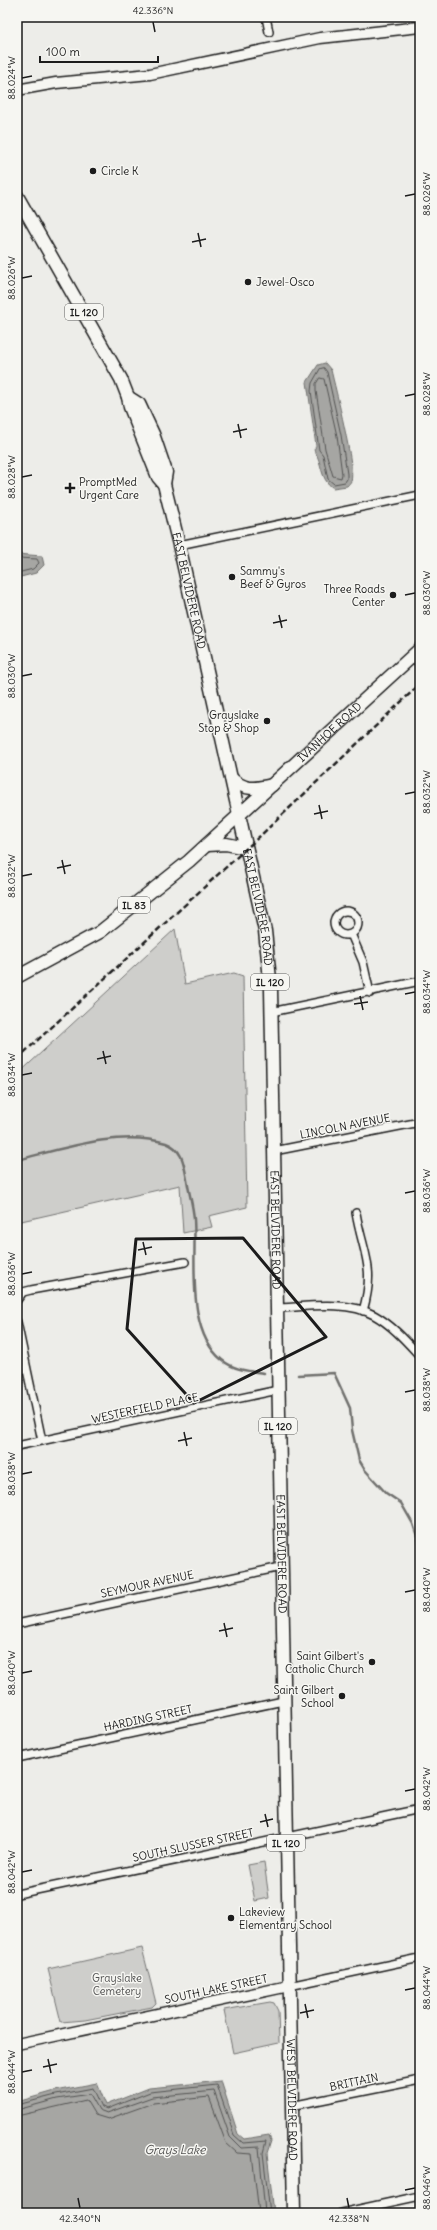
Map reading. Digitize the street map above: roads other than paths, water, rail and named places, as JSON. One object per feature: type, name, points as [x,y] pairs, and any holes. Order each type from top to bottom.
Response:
[{"type":"main road","points":[[17,90],[56,83],[150,74],[320,38],[420,27]]},
{"type":"main road","name":"EAST BELVIDERE ROAD","points":[[17,196],[108,355],[128,397],[130,408],[158,477],[164,484],[265,931],[271,1012],[289,1986]]},
{"type":"main road","name":"IVANHOE ROAD","points":[[239,815],[420,649]]},
{"type":"main road","points":[[231,778],[245,788],[252,789],[273,784]]},
{"type":"main road","name":"IL 83","points":[[17,978],[100,932],[189,862],[239,815]]},
{"type":"main road","points":[[207,845],[226,844],[246,848]]},
{"type":"main road","name":"SOUTH LAKE STREET","points":[[17,2044],[289,1986]]},
{"type":"main road","name":"WEST BELVIDERE ROAD","points":[[289,1986],[294,2213]]},
{"type":"street","points":[[266,17],[269,32]]},
{"type":"street","points":[[179,545],[420,495]]},
{"type":"street","points":[[351,934],[363,962],[370,993]]},
{"type":"street","points":[[271,1012],[420,982]]},
{"type":"street","name":"LINCOLN AVENUE","points":[[274,1151],[420,1122]]},
{"type":"street","points":[[356,1213],[369,1265],[368,1290],[363,1311]]},
{"type":"street","points":[[18,1299],[23,1292],[31,1290],[185,1262]]},
{"type":"street","points":[[276,1308],[328,1306],[363,1311],[373,1314],[387,1323],[420,1356]]},
{"type":"street","points":[[17,1322],[42,1441]]},
{"type":"street","name":"WESTERFIELD PLACE","points":[[17,1446],[278,1390]]},
{"type":"street","name":"SEYMOUR AVENUE","points":[[17,1624],[281,1567]]},
{"type":"street","name":"HARDING STREET","points":[[17,1758],[284,1701]]},
{"type":"street","name":"SOUTH SLUSSER STREET","points":[[17,1894],[420,1809]]},
{"type":"street","name":"SOUTH LAKE STREET","points":[[289,1986],[420,1958]]},
{"type":"street","name":"BRITTAIN","points":[[292,2106],[420,2080]]},
{"type":"street","points":[[341,2213],[364,2211],[420,2196]]},
{"type":"water","points":[[325,363],[331,370],[351,461],[352,473],[351,481],[347,486],[333,488],[325,480],[319,460],[314,450],[316,446],[307,382],[318,365]]},
{"type":"water","points":[[17,554],[42,556],[44,565],[36,573],[17,578]]},
{"type":"water","name":"Grays Lake","points":[[221,2081],[238,2134],[244,2139],[269,2135],[271,2141],[267,2153],[274,2213],[17,2213],[17,2102],[55,2091],[97,2083],[106,2105],[149,2088]]},
{"type":"waterway","points":[[17,1160],[72,1146],[110,1139],[148,1139],[166,1143],[176,1149],[184,1163],[193,1214],[195,1236],[195,1294],[202,1331],[210,1347],[222,1360],[231,1366],[242,1370],[264,1373]]},
{"type":"waterway","points":[[298,1375],[334,1373],[350,1408],[352,1430],[359,1460],[365,1470],[386,1493],[401,1503],[413,1524],[420,1545],[418,1579],[420,1586]]},
{"type":"railway","points":[[17,1059],[260,836],[420,684]]},
{"type":"place","name":"Circle K","points":[[93,171]]},
{"type":"place","name":"Jewel-Osco","points":[[248,282]]},
{"type":"place","name":"PromptMed Urgent Care","points":[[70,488]]},
{"type":"place","name":"Sammy's Beef & Gyros","points":[[232,577]]},
{"type":"place","name":"Three Roads Center","points":[[393,595]]},
{"type":"place","name":"Grayslake Stop & Shop","points":[[267,721]]},
{"type":"place","name":"Saint Gilbert's Catholic Church","points":[[372,1662]]},
{"type":"place","name":"Saint Gilbert School","points":[[342,1696]]},
{"type":"place","name":"Lakeview Elementary School","points":[[231,1918]]},
{"type":"park label","name":"Grayslake Cemetery","points":[[117,1984]]}]
